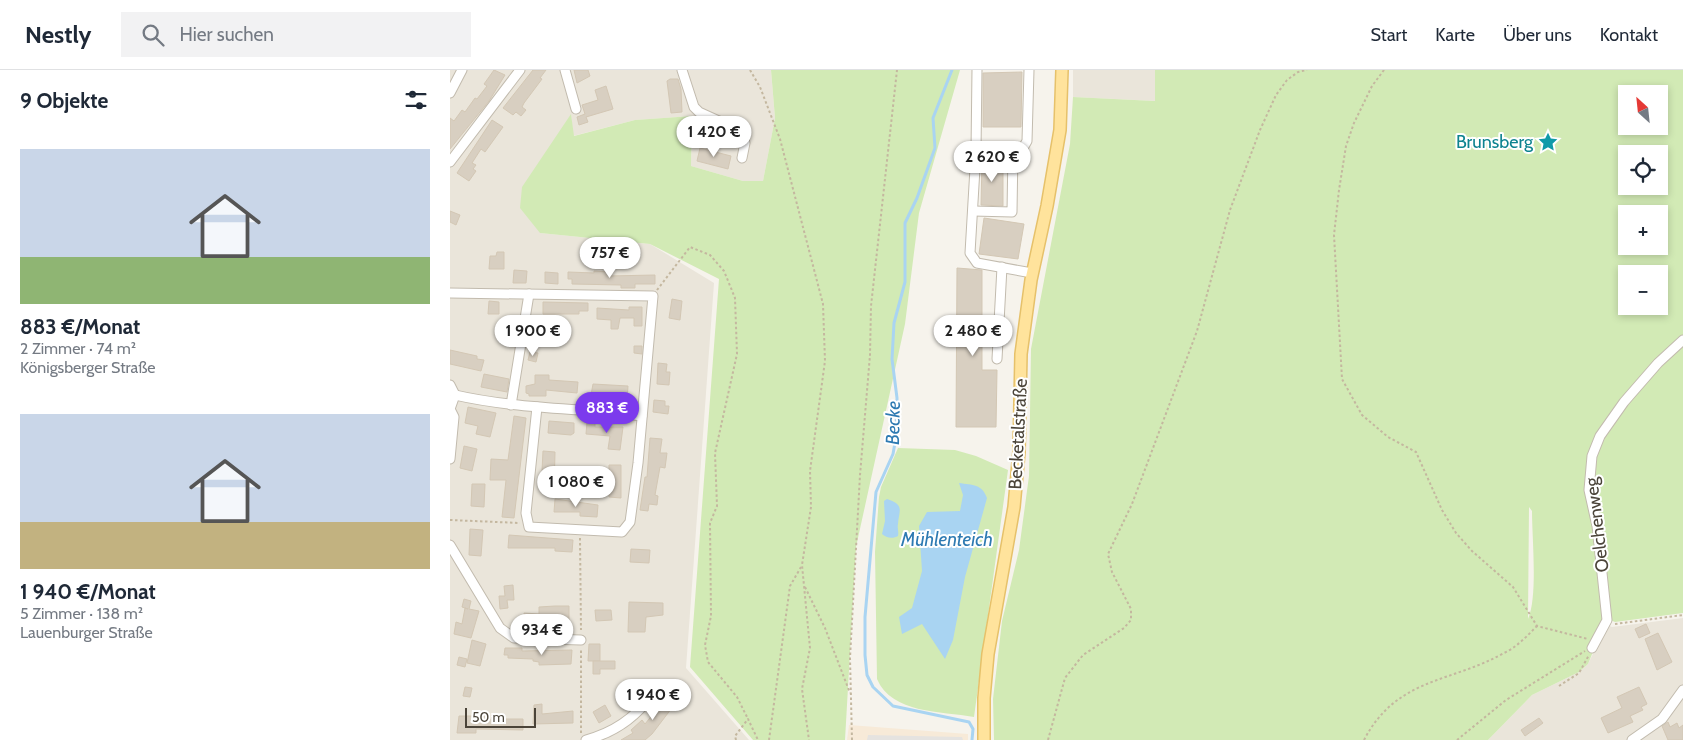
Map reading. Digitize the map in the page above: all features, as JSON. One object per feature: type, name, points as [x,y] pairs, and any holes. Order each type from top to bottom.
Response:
[{"type":"main road","name":"Becketalstraße","points":[[984,740],[984,698],[988,654],[1014,506],[1019,452],[1021,354],[1032,273],[1048,206],[1060,130],[1062,70]]},
{"type":"street","points":[[450,93],[462,70]]},
{"type":"street","points":[[450,162],[520,70]]},
{"type":"street","points":[[565,70],[576,109]]},
{"type":"street","points":[[682,70],[692,100],[699,112],[724,122],[741,136],[745,143],[742,158]]},
{"type":"street","points":[[977,70],[976,151],[970,253],[977,263],[1032,273]]},
{"type":"street","points":[[976,151],[1023,148],[1027,141],[1029,70]]},
{"type":"street","points":[[973,211],[1012,212],[1013,150]]},
{"type":"street","points":[[997,359],[1002,267]]},
{"type":"street","points":[[450,293],[653,296],[630,522],[622,532],[528,525],[526,513],[537,406]]},
{"type":"street","points":[[511,404],[530,294]]},
{"type":"street","name":"Oelchenweg","points":[[1607,620],[1597,526],[1589,490],[1592,456],[1600,436],[1624,402],[1658,363],[1683,340]]},
{"type":"street","points":[[450,385],[455,395],[450,409],[454,417],[450,459]]},
{"type":"street","points":[[455,395],[511,404],[586,409],[642,416]]},
{"type":"street","points":[[450,545],[500,628],[514,638],[581,640]]},
{"type":"street","points":[[1593,644],[1607,620]]},
{"type":"street","points":[[1632,740],[1662,719],[1683,690]]},
{"type":"street","points":[[586,740],[606,735],[626,721],[650,697]]},
{"type":"path","points":[[750,70],[760,87],[780,139],[823,304],[825,322],[825,360],[810,471],[811,507],[802,566],[810,648],[802,689],[809,740]]},
{"type":"path","points":[[852,740],[850,658],[860,475],[870,355],[871,306],[897,70]]},
{"type":"path","points":[[1048,740],[1065,678],[1083,655],[1124,628],[1131,620],[1131,610],[1112,572],[1108,554],[1132,504],[1197,331],[1230,210],[1260,130],[1276,95],[1286,80],[1298,72],[1307,70]]},
{"type":"path","points":[[1384,70],[1372,86],[1354,124],[1346,146],[1339,190],[1334,235],[1342,379],[1362,415],[1388,436],[1416,452],[1442,510],[1456,533],[1472,551],[1513,587],[1537,626],[1593,644]]},
{"type":"path","points":[[653,296],[690,247],[710,255],[724,271],[734,298],[737,354],[715,453],[718,506],[710,523],[711,616],[705,645],[708,662],[737,697],[758,740]]},
{"type":"path","points":[[450,520],[528,525]]},
{"type":"path","points":[[770,740],[790,586],[802,566]]},
{"type":"path","points":[[804,585],[851,695]]},
{"type":"path","points":[[1607,620],[1612,624],[1683,615]]},
{"type":"path","points":[[1364,740],[1377,720],[1395,701],[1421,686],[1504,654],[1537,626]]},
{"type":"path","points":[[1559,686],[1579,674],[1593,644]]},
{"type":"path","points":[[1457,740],[1506,700],[1593,644]]},
{"type":"path","points":[[736,740],[735,736],[748,719]]},
{"type":"shaded area","points":[[450,70],[771,70],[775,118],[763,181],[743,181],[691,166],[692,116],[635,120],[573,136],[571,115],[540,233],[650,244],[714,283],[686,668],[749,740],[450,740]]},
{"type":"shaded area","points":[[1073,70],[1155,70],[1156,101],[1073,97]]},
{"type":"shaded area","points":[[1683,618],[1683,740],[1488,740],[1532,695],[1579,672],[1588,664],[1607,625],[1612,627]]},
{"type":"shaded area","points":[[849,725],[968,734],[968,740],[847,740]]},
{"type":"shaded area","points":[[868,735],[962,737],[963,740],[867,740]]},
{"type":"green space","points":[[771,70],[960,70],[919,213],[905,324],[856,547],[845,740],[753,740],[690,667],[719,279],[650,244],[540,233],[520,208],[522,187],[571,114],[574,136],[635,120],[692,116],[691,166],[743,181],[763,181],[775,118]]},
{"type":"green space","points":[[1155,70],[1683,70],[1683,339],[1610,419],[1589,473],[1606,620],[1588,664],[1579,672],[1532,695],[1488,740],[994,740],[993,699],[1002,621],[1019,550],[1029,476],[1031,349],[1070,144],[1073,97],[1155,101]],"holes":[[[1529,507],[1532,511],[1534,582],[1528,619]]]},
{"type":"green space","points":[[1683,342],[1683,613],[1615,622],[1608,619],[1590,490],[1593,466],[1609,426],[1622,408],[1635,391]]},
{"type":"green space","points":[[898,448],[955,450],[976,456],[1008,470],[974,717],[933,712],[906,705],[894,699],[884,690],[877,679],[875,552],[879,497],[881,487]]},
{"type":"water","name":"Mühlenteich","points":[[959,483],[980,488],[987,498],[965,577],[953,640],[945,659],[922,624],[902,634],[899,617],[912,608],[922,571],[919,526],[927,512],[960,511],[963,495]]},
{"type":"water","points":[[887,499],[896,503],[900,508],[898,536],[894,538],[882,534],[885,521],[884,501]]},
{"type":"building","points":[[494,70],[505,75],[489,101],[450,149],[450,118],[454,121],[462,110],[465,112],[475,98],[477,99],[487,86],[484,84]]},
{"type":"building","points":[[533,70],[546,70],[540,78],[542,79],[522,107],[526,110],[521,116],[516,112],[513,115],[503,108]]},
{"type":"building","points":[[574,70],[588,70],[590,76],[577,83]]},
{"type":"building","points":[[1022,72],[1021,127],[983,127],[983,73]]},
{"type":"building","points":[[678,79],[681,89],[682,112],[671,113],[667,81]]},
{"type":"building","points":[[606,86],[613,109],[586,117],[588,122],[579,125],[577,117],[585,114],[582,105],[598,100],[595,90]]},
{"type":"building","points":[[492,120],[503,127],[485,152],[481,149],[472,163],[476,165],[473,169],[476,171],[469,181],[457,173]]},
{"type":"building","points":[[700,148],[731,156],[728,169],[697,161]]},
{"type":"building","points":[[982,161],[1003,161],[1003,206],[981,205]]},
{"type":"building","points":[[450,211],[460,215],[456,225],[450,222]]},
{"type":"building","points":[[984,218],[1024,224],[1018,259],[979,254]]},
{"type":"building","points":[[497,252],[504,252],[504,269],[489,269],[490,256],[496,256]]},
{"type":"building","points":[[957,268],[982,270],[982,370],[997,370],[996,427],[956,427]]},
{"type":"building","points":[[514,270],[527,271],[526,283],[513,283]]},
{"type":"building","points":[[594,271],[608,272],[608,276],[655,275],[655,284],[635,284],[635,288],[621,288],[621,285],[572,284],[572,279],[568,279],[568,272],[594,273]]},
{"type":"building","points":[[545,272],[558,273],[558,284],[545,283]]},
{"type":"building","points":[[672,299],[682,301],[680,320],[669,318]]},
{"type":"building","points":[[489,301],[499,302],[499,314],[488,314]]},
{"type":"building","points":[[543,302],[588,303],[588,311],[579,311],[579,314],[543,314]]},
{"type":"building","points":[[629,307],[642,307],[642,326],[634,326],[634,318],[620,318],[618,329],[611,329],[611,320],[597,319],[597,308],[629,310]]},
{"type":"building","points":[[634,346],[642,346],[642,354],[634,353]]},
{"type":"building","points":[[450,350],[477,356],[477,359],[484,360],[481,371],[450,364]]},
{"type":"building","points":[[530,352],[538,353],[536,362],[528,360]]},
{"type":"building","points":[[658,363],[667,364],[666,372],[670,372],[669,385],[657,384]]},
{"type":"building","points":[[484,374],[509,379],[507,392],[481,387]]},
{"type":"building","points":[[535,375],[549,375],[549,380],[578,382],[577,393],[546,390],[546,396],[529,396],[526,393],[526,386],[535,384]]},
{"type":"building","points":[[593,384],[628,386],[627,400],[591,395]]},
{"type":"building","points":[[654,400],[665,401],[665,406],[669,406],[668,414],[653,412]]},
{"type":"building","points":[[468,407],[496,413],[490,437],[476,434],[478,426],[465,423]]},
{"type":"building","points":[[514,416],[526,418],[514,518],[502,517],[506,480],[490,480],[491,459],[508,460]]},
{"type":"building","points":[[549,421],[574,423],[574,433],[571,435],[548,433]]},
{"type":"building","points":[[587,422],[595,423],[595,427],[623,427],[620,450],[608,449],[610,436],[586,434]]},
{"type":"building","points":[[650,438],[662,439],[660,453],[667,453],[665,468],[660,467],[655,495],[658,496],[657,505],[649,504],[648,511],[640,510],[645,477],[647,477]]},
{"type":"building","points":[[464,446],[477,449],[472,471],[460,468]]},
{"type":"building","points":[[543,451],[555,452],[554,492],[541,491]]},
{"type":"building","points":[[609,465],[621,465],[621,498],[609,497]]},
{"type":"building","points":[[472,484],[485,484],[484,507],[471,506]]},
{"type":"building","points":[[555,499],[598,505],[597,517],[580,516],[580,512],[554,512]]},
{"type":"building","points":[[470,529],[483,530],[481,556],[469,555]]},
{"type":"building","points":[[509,535],[573,540],[572,552],[555,551],[555,548],[508,548]]},
{"type":"building","points":[[631,549],[650,550],[649,563],[630,562]]},
{"type":"building","points":[[513,585],[514,600],[507,600],[508,608],[500,609],[499,596],[505,596],[504,586]]},
{"type":"building","points":[[464,599],[471,601],[469,609],[479,611],[471,638],[454,634],[456,622],[462,624],[465,608],[462,607]]},
{"type":"building","points":[[629,602],[663,603],[663,615],[646,617],[645,632],[628,632]]},
{"type":"building","points":[[569,606],[569,622],[548,621],[548,626],[524,626],[524,613],[539,614],[539,607]]},
{"type":"building","points":[[595,610],[611,610],[612,620],[596,621]]},
{"type":"building","points":[[1646,624],[1650,633],[1639,638],[1635,629]]},
{"type":"building","points":[[1658,633],[1672,662],[1657,670],[1645,639]]},
{"type":"building","points":[[472,640],[486,644],[480,666],[467,663]]},
{"type":"building","points":[[589,644],[600,644],[600,661],[588,661]]},
{"type":"building","points":[[505,648],[522,648],[522,651],[572,650],[571,664],[539,665],[539,662],[533,661],[533,659],[508,658],[508,655],[504,655]]},
{"type":"building","points":[[459,657],[467,659],[465,667],[457,665]]},
{"type":"building","points":[[593,661],[615,661],[615,669],[600,669],[600,674],[593,674]]},
{"type":"building","points":[[630,681],[641,689],[627,707],[620,702],[628,691],[625,688]]},
{"type":"building","points":[[465,687],[472,688],[470,697],[463,696]]},
{"type":"building","points":[[1639,687],[1647,704],[1641,707],[1643,710],[1630,716],[1633,722],[1608,733],[1601,718],[1622,708],[1617,697]]},
{"type":"building","points":[[670,693],[678,700],[652,734],[645,740],[621,740],[633,733],[631,730],[642,720],[645,724]]},
{"type":"building","points":[[542,704],[542,714],[573,711],[573,723],[533,724],[534,705]]},
{"type":"building","points":[[605,705],[611,716],[599,723],[593,712]]},
{"type":"building","points":[[459,716],[497,716],[497,719],[523,719],[523,730],[476,729],[476,733],[457,733]]},
{"type":"building","points":[[1539,718],[1543,723],[1525,736],[1521,730]]},
{"type":"building","points":[[1668,722],[1670,727],[1677,723],[1679,728],[1683,725],[1683,740],[1668,740],[1662,726]]},
{"type":"waterway","name":"Becke","points":[[952,70],[933,118],[935,148],[917,198],[905,223],[905,282],[894,323],[892,359],[897,398],[896,437],[893,454],[876,492],[865,617],[865,655],[867,675],[873,687],[893,706],[969,722],[973,729],[972,740]]},
{"type":"place","name":"Brunsberg","points":[[1548,142]]}]
